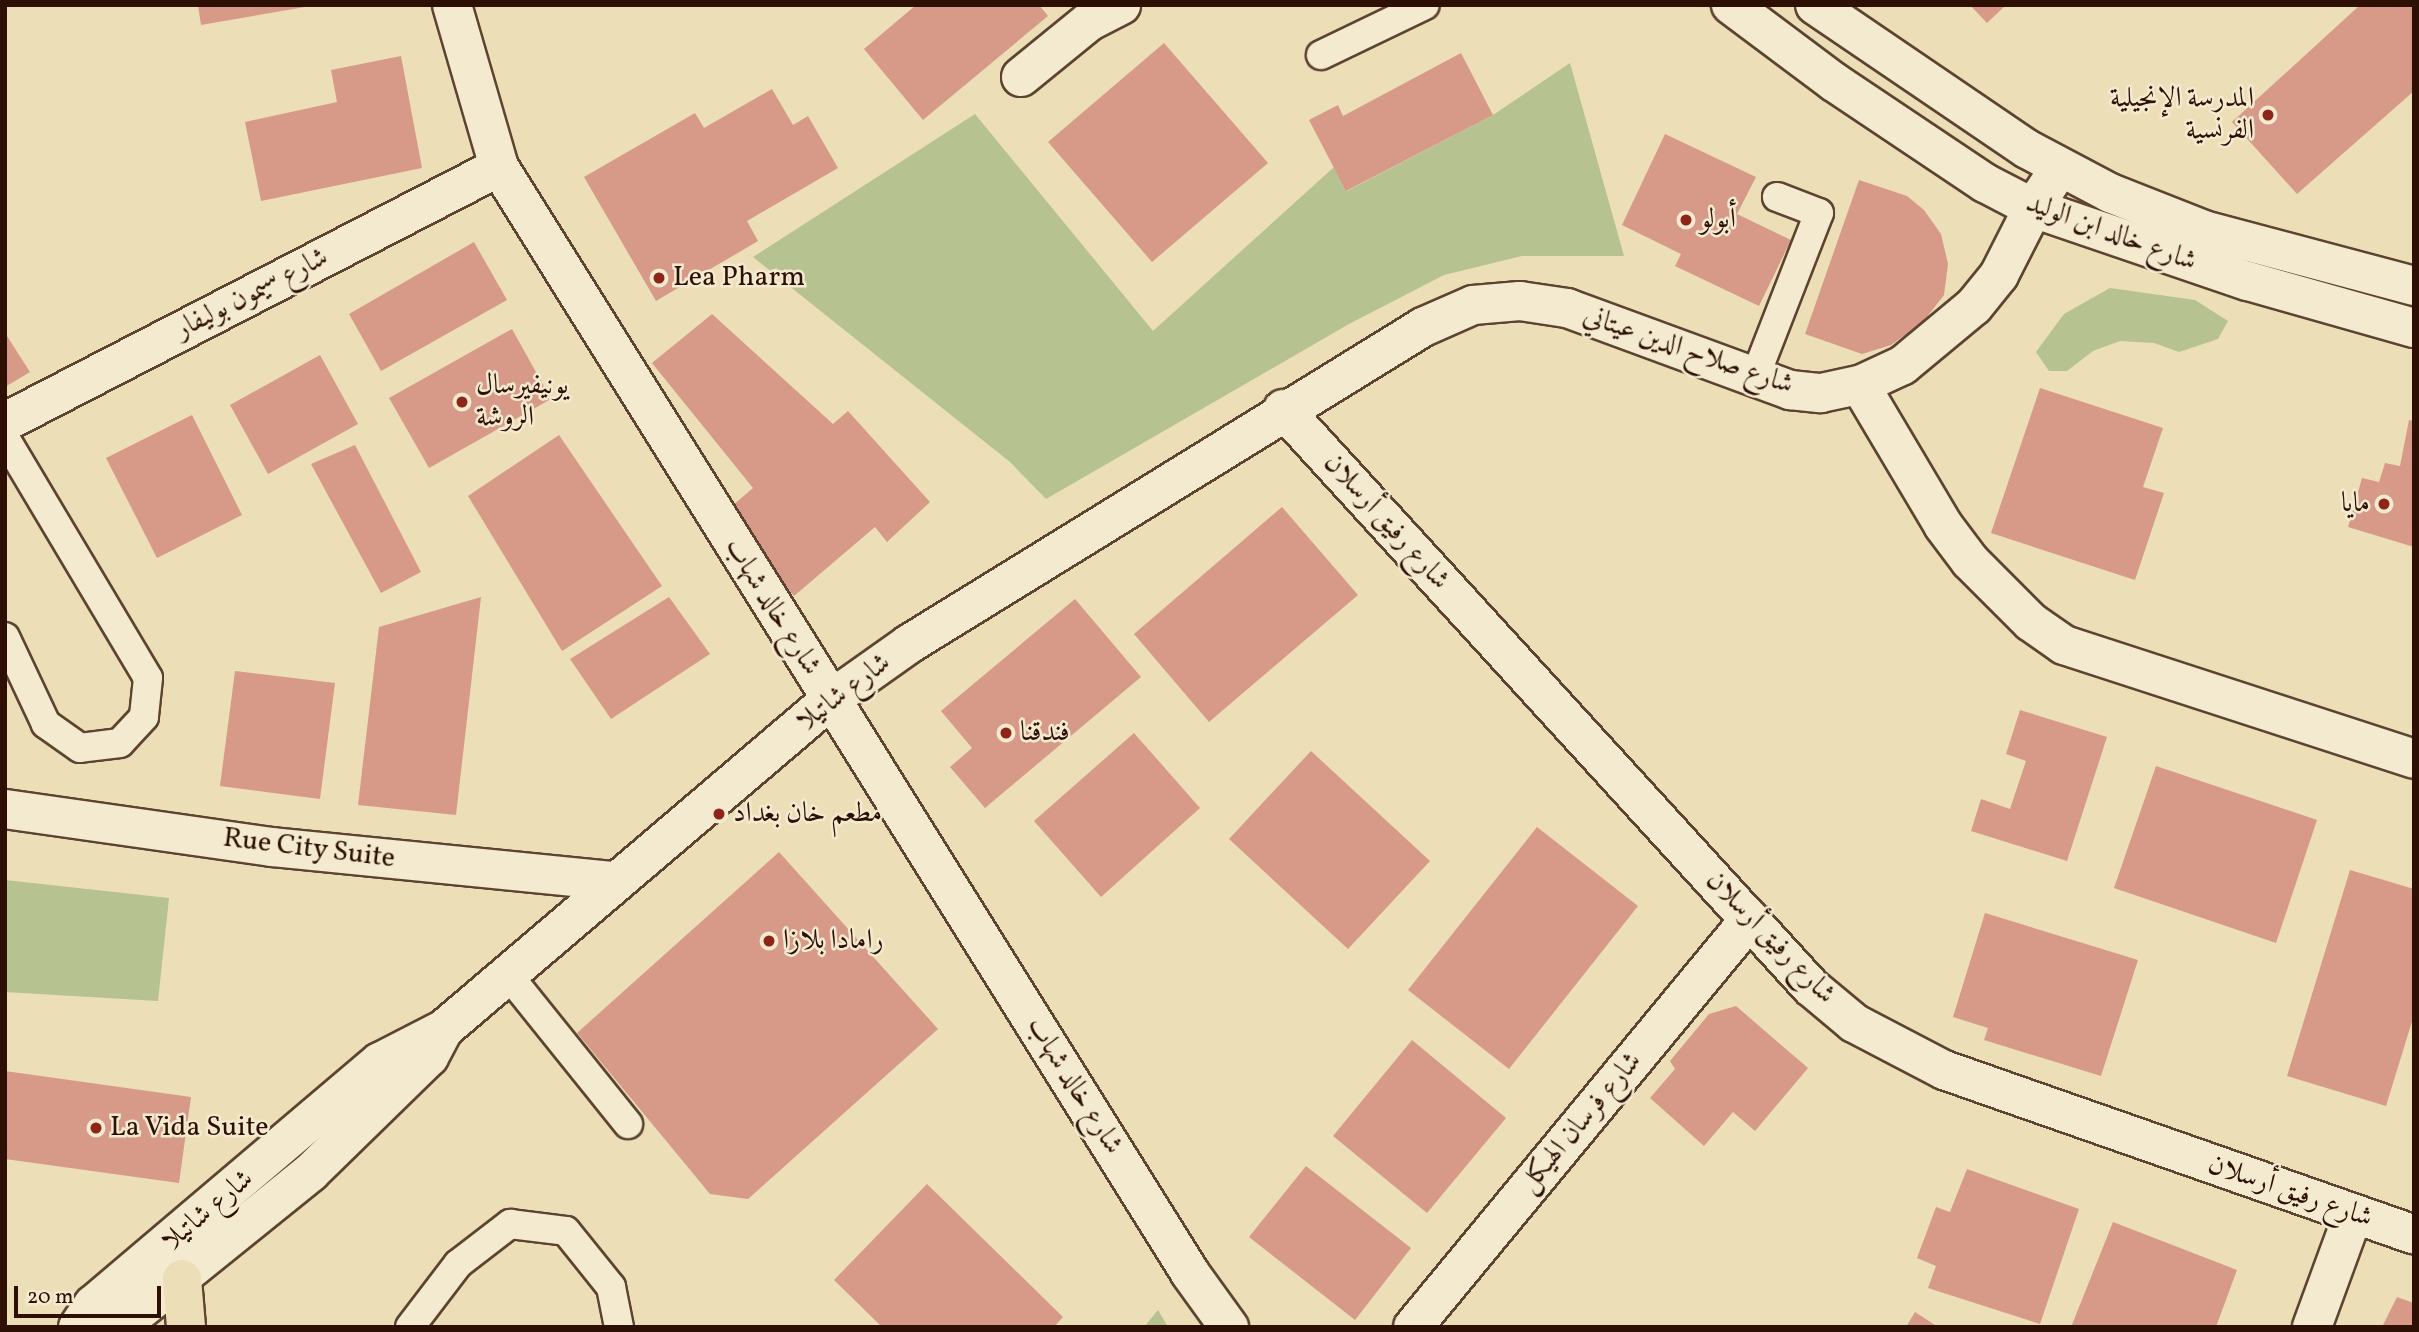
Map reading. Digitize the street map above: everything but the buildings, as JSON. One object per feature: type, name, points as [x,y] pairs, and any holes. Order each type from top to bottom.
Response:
[{"type":"highway","points":[[182,1279],[186,1327]]},
{"type":"street","name":"شارع خالد شهاب","points":[[452,5],[499,167],[830,700],[871,757],[1190,1273],[1229,1327]]},
{"type":"street","points":[[1021,77],[1090,21],[1121,5]]},
{"type":"street","name":"شارع خالد ابن الوليد","points":[[1731,5],[1834,82],[1985,183],[2033,208],[2248,281],[2414,328]]},
{"type":"street","name":"شارع خالد ابن الوليد","points":[[1815,5],[1851,32],[2060,169],[2157,215],[2414,286]]},
{"type":"street","name":"شارع سيمون بوليفار","points":[[5,422],[499,167]]},
{"type":"street","name":"شارع صلاح الدين عيتاني","points":[[1283,409],[1423,327],[1474,305],[1520,301],[1567,309],[1790,390],[1821,393],[1860,385],[1903,365],[1973,306],[1999,275],[2033,208],[2060,169]]},
{"type":"street","points":[[1860,385],[1956,543],[2001,594],[2053,637],[2117,665],[2414,759]]},
{"type":"street","name":"شارع شاتيلا","points":[[78,1327],[93,1305],[380,1062],[444,1028],[509,976],[615,881],[830,700],[909,644],[1283,409]]},
{"type":"street","name":"شارع رفيق أرسلان","points":[[1283,409],[1811,987],[1854,1023],[1895,1047],[1944,1070],[2414,1235]]},
{"type":"street","name":"Rue City Suite","points":[[5,809],[272,848],[615,881]]},
{"type":"street","name":"شارع فرسان الهيكل","points":[[1413,1327],[1749,919]]},
{"type":"street","name":"شارع شاتيلا","points":[[119,1327],[182,1279],[321,1163],[429,1058],[444,1028]]},
{"type":"street","points":[[2312,1327],[2353,1215]]},
{"type":"lane","points":[[1321,54],[1425,5]]},
{"type":"lane","points":[[1755,377],[1819,213],[1777,197]]},
{"type":"lane","points":[[5,438],[148,678],[144,717],[120,743],[80,748],[46,724],[5,637]]},
{"type":"lane","points":[[509,976],[628,1125]]},
{"type":"lane","points":[[410,1327],[458,1264],[510,1224],[566,1231],[611,1287],[619,1327]]},
{"type":"green space","points":[[1570,63],[1624,256],[1522,256],[1444,275],[1349,324],[1046,499],[1010,462],[753,257],[975,114],[1153,331],[1334,167],[1347,191],[1493,115]]},
{"type":"green space","points":[[2110,288],[2195,300],[2228,321],[2218,339],[2179,352],[2154,343],[2120,341],[2093,351],[2067,371],[2049,371],[2036,352],[2064,314]]},
{"type":"green space","points":[[5,880],[169,898],[158,1001],[5,992]]},
{"type":"green space","points":[[1158,1310],[1168,1327],[1144,1327]]},
{"type":"place","name":"المدرسة الإنجيلية الفرنسية","points":[[2268,115]]},
{"type":"place","name":"أبولو","points":[[1686,220]]},
{"type":"place","name":"Lea Pharm","points":[[659,278]]},
{"type":"place","name":"يونيفيرسال الروشة","points":[[462,402]]},
{"type":"place","name":"مايا","points":[[2384,504]]},
{"type":"place","name":"فندقنا","points":[[1006,733]]},
{"type":"place","name":"مطعم خان بغداد","points":[[719,814]]},
{"type":"place","name":"رامادا بلازا","points":[[769,941]]},
{"type":"place","name":"La Vida Suite","points":[[96,1128]]}]
